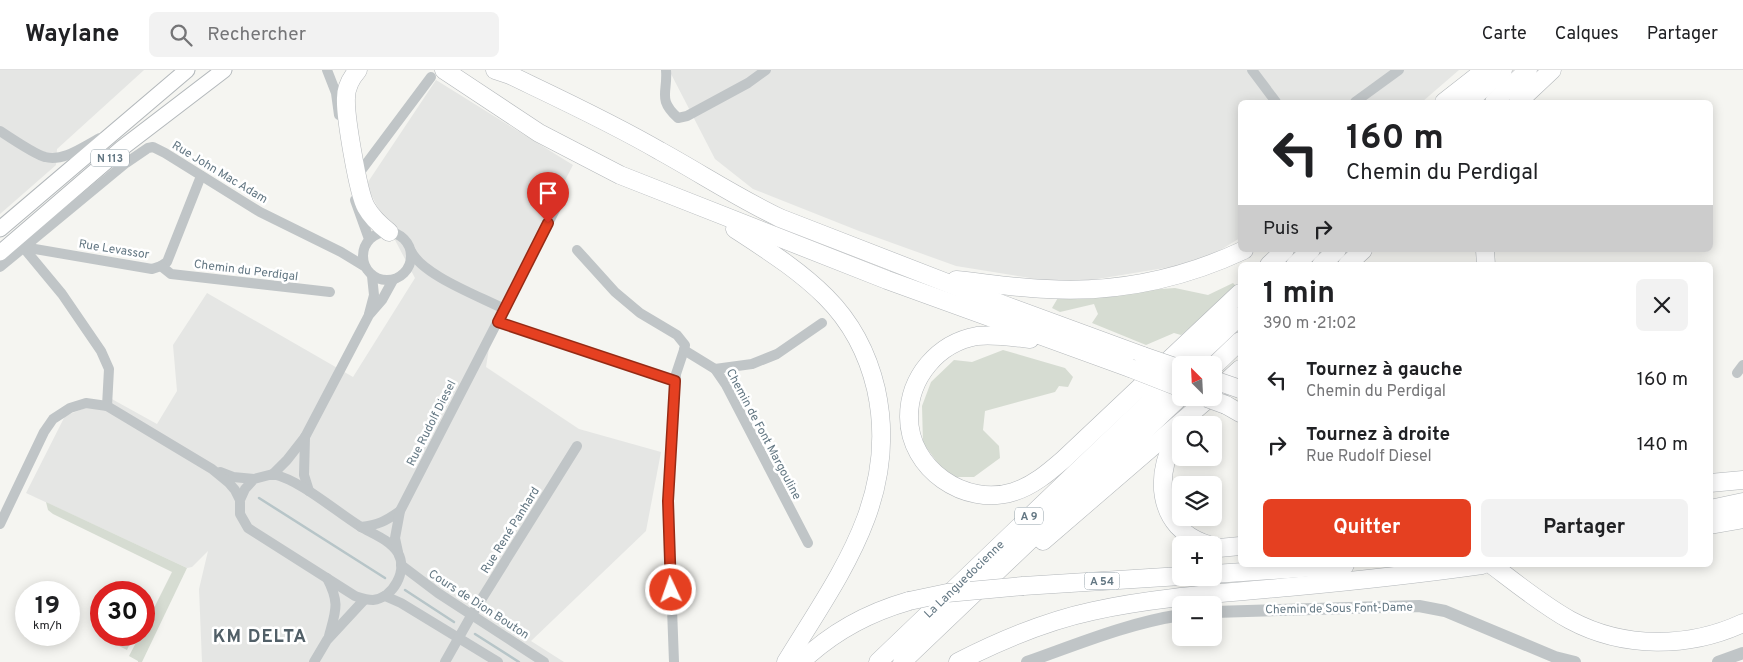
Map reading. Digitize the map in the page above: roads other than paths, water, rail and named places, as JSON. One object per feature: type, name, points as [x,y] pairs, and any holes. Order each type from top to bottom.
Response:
[{"type":"highway","points":[[358,70],[350,82],[346,96],[354,180],[365,206],[376,221],[390,232]]},
{"type":"highway","points":[[495,70],[510,75],[611,124],[747,202],[780,218],[1004,305],[1172,367]]},
{"type":"highway","points":[[1447,100],[1485,70]]},
{"type":"highway","points":[[1470,100],[1503,70]]},
{"type":"highway","points":[[1496,100],[1528,70]]},
{"type":"highway","points":[[1520,100],[1552,70]]},
{"type":"highway","points":[[1539,100],[1564,70]]},
{"type":"highway","points":[[437,73],[555,141],[620,175],[887,280],[1172,384]]},
{"type":"highway","points":[[704,208],[797,271],[840,312],[855,336],[870,368],[878,399],[882,428],[881,461],[876,492],[854,546],[786,662]]},
{"type":"highway","points":[[920,272],[949,279],[1026,288],[1098,289],[1148,283],[1210,264],[1239,252]]},
{"type":"highway","points":[[1272,262],[1283,252]]},
{"type":"highway","points":[[1298,262],[1309,252]]},
{"type":"highway","points":[[1324,262],[1335,252]]},
{"type":"highway","points":[[1350,262],[1361,252]]},
{"type":"highway","points":[[1062,343],[1001,336],[976,336],[965,339],[943,350],[925,367],[915,386],[909,416],[918,450],[924,461],[940,478],[960,490],[989,496],[1014,492],[1036,481],[1070,453],[1238,295]]},
{"type":"highway","points":[[1198,356],[1238,318]]},
{"type":"highway","points":[[1222,358],[1238,343]]},
{"type":"highway","points":[[1230,405],[1238,376]]},
{"type":"highway","name":"La Languedocienne","points":[[878,662],[1172,379]]},
{"type":"highway","points":[[1222,383],[1238,388]]},
{"type":"highway","name":"La Languedocienne","points":[[902,662],[1172,405]]},
{"type":"highway","points":[[946,620],[1038,546],[1198,406]]},
{"type":"highway","points":[[1192,416],[1200,406]]},
{"type":"highway","points":[[1172,445],[1166,456],[1163,474],[1165,505],[1173,520],[1190,536]]},
{"type":"highway","points":[[1713,478],[1743,480]]},
{"type":"highway","points":[[1713,483],[1743,480]]},
{"type":"highway","points":[[1713,508],[1743,502]]},
{"type":"highway","points":[[1713,524],[1743,519]]},
{"type":"highway","points":[[1222,548],[1238,546]]},
{"type":"highway","points":[[1222,573],[1316,567]]},
{"type":"highway","name":"A 54","points":[[958,662],[1028,630],[1091,611],[1126,604],[1467,567]]},
{"type":"highway","points":[[1495,567],[1551,608],[1571,620],[1588,628],[1624,639],[1660,642],[1681,641],[1716,633],[1743,623]]},
{"type":"highway","name":"A 54","points":[[801,662],[827,639],[841,630],[882,609],[909,601],[947,594],[1023,586],[1172,577]]},
{"type":"main road","name":"N 113","points":[[0,253],[122,148],[224,70]]},
{"type":"main road","name":"N 113","points":[[0,229],[183,73]]},
{"type":"street","points":[[327,70],[336,93],[354,180],[356,205],[366,244],[362,260],[372,276],[374,295],[369,315]]},
{"type":"street","points":[[666,70],[664,100],[669,111],[678,118],[687,116],[748,84],[766,70]]},
{"type":"street","points":[[1252,70],[1274,100]]},
{"type":"street","points":[[1358,100],[1399,70]]},
{"type":"street","points":[[354,180],[437,73]]},
{"type":"street","points":[[0,131],[44,157],[58,157],[74,153],[115,130]]},
{"type":"street","name":"Rue John Mac Adam","points":[[0,267],[126,163],[148,148],[153,147],[260,212],[341,252],[364,266]]},
{"type":"street","name":"Rue Levassor","points":[[23,247],[152,268],[161,266],[167,262],[201,176]]},
{"type":"street","name":"Rue Rudolf Diesel","points":[[401,565],[395,538],[400,511],[558,204]]},
{"type":"street","points":[[341,252],[352,251],[366,244],[382,232],[390,232],[403,238],[408,244],[415,260],[430,272],[504,309]]},
{"type":"street","points":[[23,247],[62,294],[101,351],[110,369],[107,406]]},
{"type":"street","points":[[577,250],[615,292],[640,314],[677,335],[682,340],[684,350],[675,381],[668,501],[674,662]]},
{"type":"street","points":[[273,474],[305,437],[369,315],[382,300],[393,280],[405,272],[411,259],[411,251]]},
{"type":"street","name":"Chemin du Perdigal","points":[[161,266],[172,274],[330,292]]},
{"type":"street","points":[[405,272],[430,272]]},
{"type":"street","points":[[372,276],[393,280]]},
{"type":"street","points":[[498,322],[675,381]]},
{"type":"street","points":[[715,368],[752,364],[778,354],[822,323]]},
{"type":"street","name":"Chemin de Font Margouline","points":[[684,350],[715,368],[726,385],[808,543]]},
{"type":"street","points":[[0,524],[44,432],[54,419],[70,408],[86,403],[107,406],[212,469],[229,483],[240,500]]},
{"type":"street","points":[[305,437],[304,475],[309,491]]},
{"type":"street","name":"Rue René Panhard","points":[[445,662],[471,616],[576,446]]},
{"type":"street","points":[[212,469],[233,477],[254,479],[273,474],[282,476],[309,491],[361,527],[389,543],[398,554]]},
{"type":"street","points":[[254,479],[245,489],[240,500],[240,514],[248,528],[355,596],[364,600],[375,600],[385,596],[400,578],[401,565]]},
{"type":"street","points":[[361,527],[372,526],[386,521],[400,511]]},
{"type":"street","name":"Cours de Dion Bouton","points":[[401,565],[420,582],[544,662]]},
{"type":"street","points":[[327,577],[335,594],[336,611],[327,640]]},
{"type":"street","points":[[385,596],[401,603],[498,662]]},
{"type":"street","points":[[314,662],[327,640],[364,600]]},
{"type":"street","name":"Chemin de Sous Font-Dame","points":[[1222,612],[1419,606],[1445,612],[1555,657],[1574,662]]},
{"type":"street","points":[[1027,662],[1122,628],[1172,616]]},
{"type":"street","points":[[1718,662],[1743,653]]},
{"type":"waterway","points":[[259,498],[385,578]]},
{"type":"waterway","points":[[405,590],[454,622]]},
{"type":"waterway","points":[[475,634],[519,662]]},
{"type":"district","name":"KM DELTA","points":[[260,636]]}]
